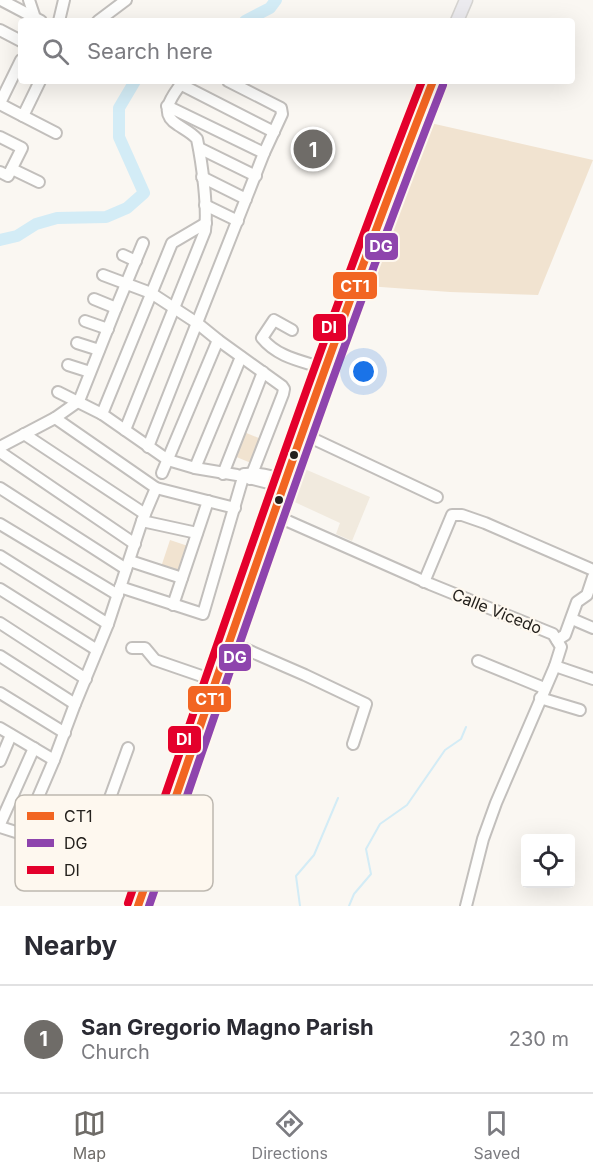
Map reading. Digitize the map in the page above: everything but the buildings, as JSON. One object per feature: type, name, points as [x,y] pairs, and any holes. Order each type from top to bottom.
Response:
[{"type":"main road","points":[[458,18],[466,0]]},
{"type":"main road","points":[[176,795],[389,193],[432,84]]},
{"type":"main road","points":[[138,906],[143,891]]},
{"type":"street","points":[[1,0],[32,18]]},
{"type":"street","points":[[28,0],[34,18]]},
{"type":"street","points":[[102,18],[126,0]]},
{"type":"street","points":[[59,18],[61,2]]},
{"type":"street","points":[[2,35],[18,39]]},
{"type":"street","points":[[18,66],[0,103],[56,133]]},
{"type":"street","points":[[23,116],[39,84]]},
{"type":"street","points":[[125,430],[205,231],[205,205],[199,148],[195,137],[172,122],[168,114],[167,106],[180,84]]},
{"type":"street","points":[[183,84],[273,132]]},
{"type":"street","points":[[148,447],[264,153],[282,114],[281,108],[234,84]]},
{"type":"street","points":[[167,106],[264,153]]},
{"type":"street","points":[[0,137],[22,148],[8,176],[0,172]]},
{"type":"street","points":[[199,148],[256,176]]},
{"type":"street","points":[[12,169],[39,182]]},
{"type":"street","points":[[202,177],[246,199]]},
{"type":"street","points":[[205,205],[238,221]]},
{"type":"street","points":[[102,414],[172,243],[206,223]]},
{"type":"street","points":[[0,447],[55,418],[79,401],[143,243]]},
{"type":"street","points":[[123,255],[136,261]]},
{"type":"street","points":[[0,524],[119,591],[202,614],[245,476],[284,389],[197,323],[151,293],[103,275]]},
{"type":"street","points":[[94,299],[116,308]]},
{"type":"street","points":[[292,330],[274,320],[262,338],[287,358],[326,369]]},
{"type":"street","points":[[85,321],[108,329]]},
{"type":"street","points":[[162,473],[218,340]]},
{"type":"street","points":[[77,343],[99,350]]},
{"type":"street","points":[[195,468],[241,357]]},
{"type":"street","points":[[68,365],[90,372]]},
{"type":"street","points":[[223,474],[263,372]]},
{"type":"street","points":[[58,392],[102,414],[168,460],[223,474],[267,475],[285,484]]},
{"type":"street","points":[[55,418],[156,488],[235,508]]},
{"type":"street","points":[[24,434],[144,518],[197,533]]},
{"type":"street","points":[[303,434],[437,497]]},
{"type":"street","points":[[0,452],[135,544]]},
{"type":"street","points":[[0,488],[128,565],[182,578]]},
{"type":"street","points":[[39,795],[108,624],[156,488]]},
{"type":"street","points":[[173,605],[208,501]]},
{"type":"street","name":"Calle Vicedo","points":[[274,515],[424,582],[554,634],[561,647],[496,803],[483,839],[466,906]]},
{"type":"street","points":[[424,582],[452,515],[462,515],[485,523],[593,570]]},
{"type":"street","points":[[0,556],[108,624]]},
{"type":"street","points":[[557,640],[565,634],[577,602],[587,595],[593,577]]},
{"type":"street","points":[[0,589],[97,650]]},
{"type":"street","points":[[572,619],[593,628]]},
{"type":"street","points":[[0,623],[86,679]]},
{"type":"street","points":[[229,642],[366,704],[353,744]]},
{"type":"street","points":[[132,648],[145,648],[154,660],[216,681]]},
{"type":"street","points":[[0,656],[75,704]]},
{"type":"street","points":[[478,661],[580,710]]},
{"type":"street","points":[[555,666],[593,679]]},
{"type":"street","points":[[0,693],[64,733]]},
{"type":"street","points":[[0,728],[54,760]]},
{"type":"street","points":[[0,761],[11,735]]},
{"type":"street","points":[[15,831],[0,825],[34,748]]},
{"type":"street","points":[[111,795],[128,748]]},
{"type":"shaded area","points":[[426,122],[593,160],[538,295],[367,286],[411,158]]},
{"type":"shaded area","points":[[244,432],[261,439],[251,463],[234,456]]},
{"type":"shaded area","points":[[300,467],[370,497],[352,541],[336,534],[340,523],[288,499]]},
{"type":"shaded area","points":[[170,540],[188,546],[179,573],[161,567]]},
{"type":"waterway","points":[[251,18],[270,8],[276,0]]},
{"type":"waterway","points":[[0,240],[17,236],[36,224],[57,218],[106,217],[127,208],[144,193],[119,137],[119,108],[133,84]]},
{"type":"waterway","points":[[349,906],[354,894],[371,874],[366,849],[380,824],[407,805],[445,750],[461,739],[466,727]]},
{"type":"waterway","points":[[300,906],[296,876],[314,855],[338,798]]},
{"type":"transit line","name":"DI","points":[[165,795],[307,388],[421,84]]},
{"type":"transit line","name":"CT1","points":[[176,795],[355,286],[432,84]]},
{"type":"transit line","name":"DG","points":[[187,795],[328,391],[443,85]]},
{"type":"transit line","name":"DI","points":[[128,903],[132,891]]},
{"type":"transit line","name":"CT1","points":[[138,906],[143,891]]},
{"type":"transit line","name":"DG","points":[[149,906],[154,891]]},
{"type":"place","name":"San Gregorio Magno Parish","points":[[313,149]]}]
